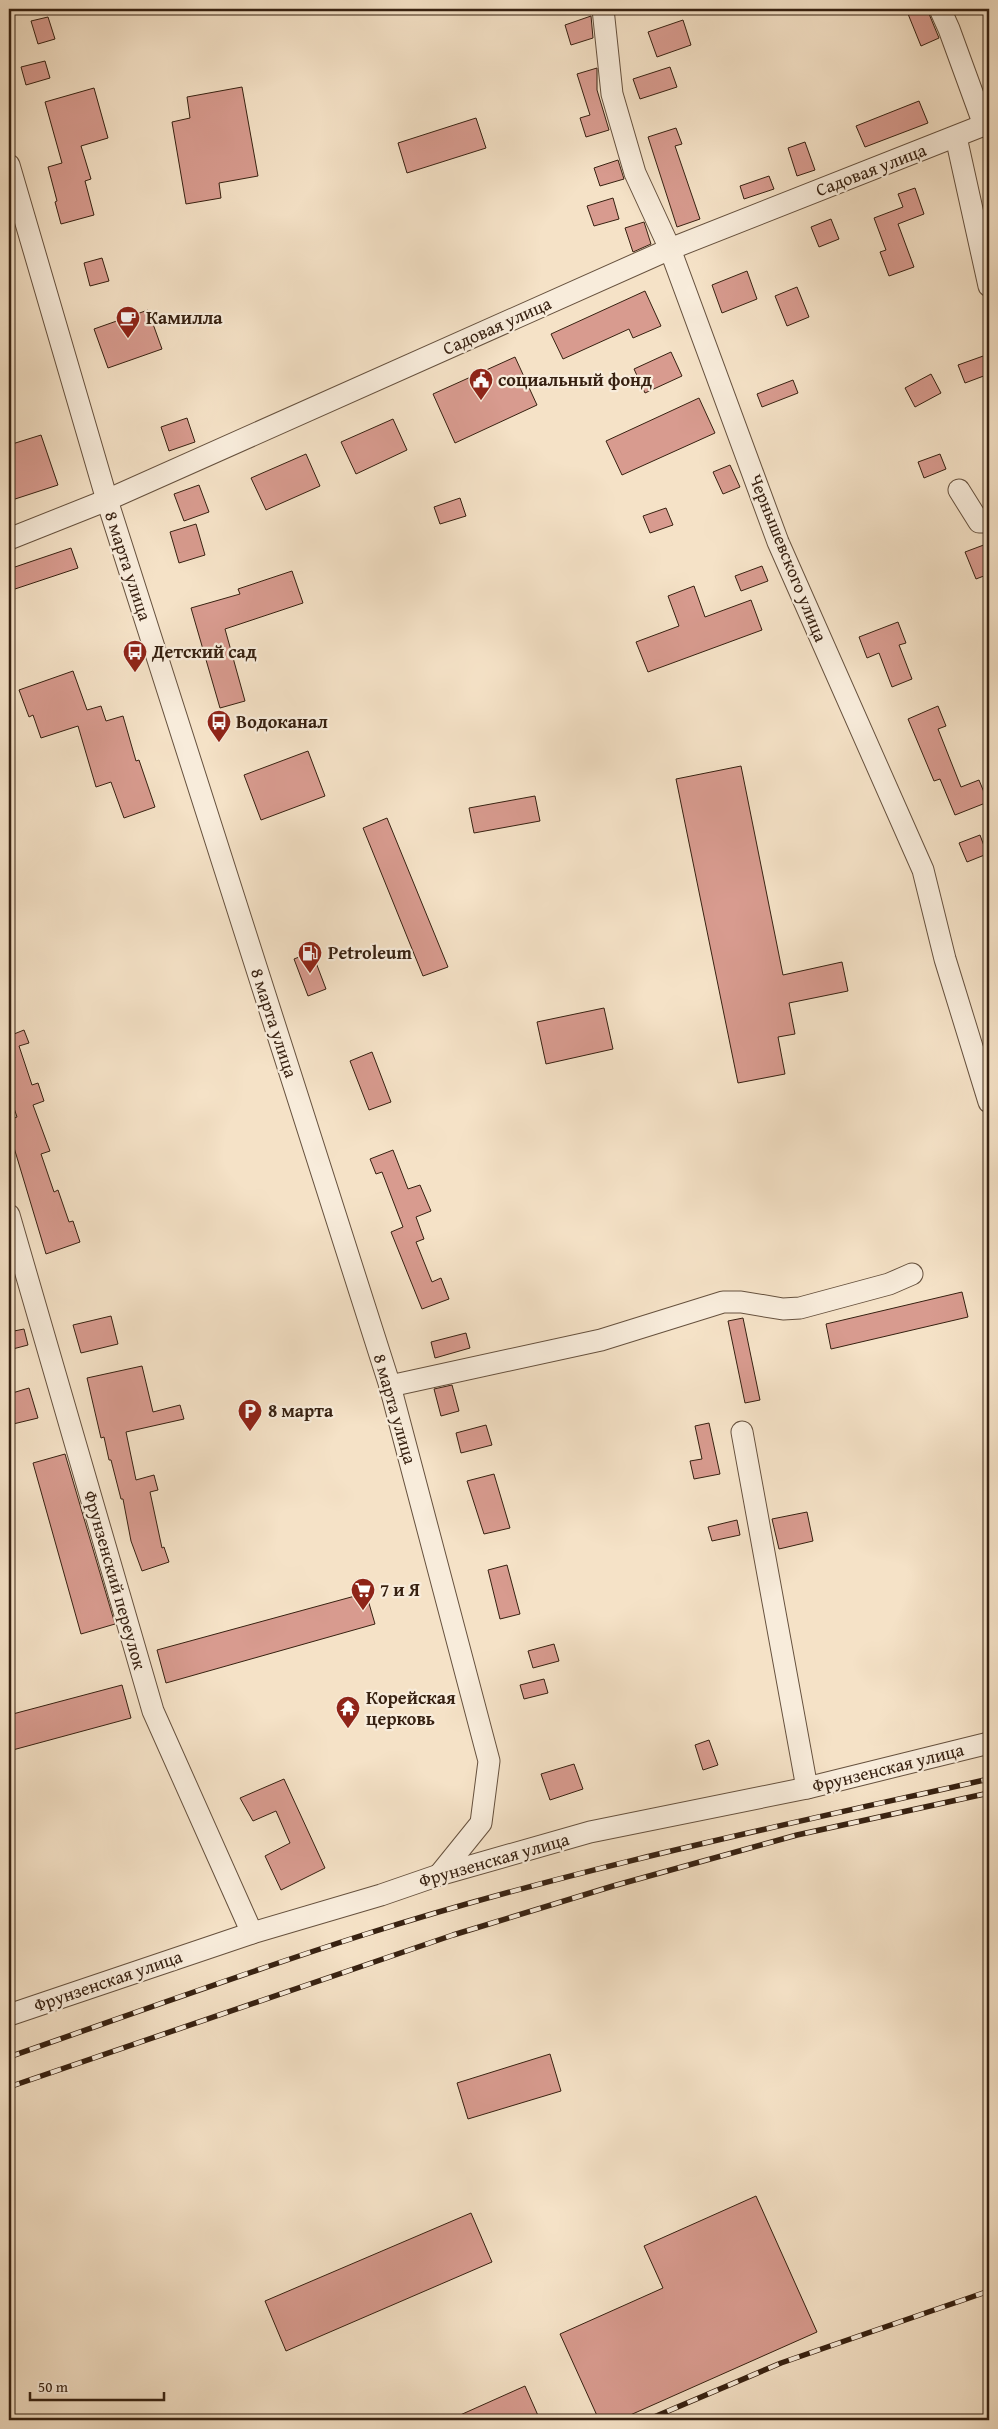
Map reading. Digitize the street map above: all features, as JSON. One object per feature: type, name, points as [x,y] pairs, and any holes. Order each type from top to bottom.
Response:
[{"type":"street","name":"Чернышевского улица","points":[[603,9],[612,94],[635,173],[670,249],[778,542],[923,870],[945,959],[989,1102]]},
{"type":"street","points":[[940,9],[986,124]]},
{"type":"street","name":"Садовая улица","points":[[9,539],[107,500],[670,249],[986,124]]},
{"type":"street","points":[[956,137],[989,286]]},
{"type":"street","name":"8 марта улица","points":[[9,165],[107,500],[390,1386],[489,1761],[481,1823],[439,1875]]},
{"type":"street","points":[[960,490],[979,522],[989,522]]},
{"type":"street","name":"Фрунзенский переулок","points":[[9,1215],[153,1711],[252,1933]]},
{"type":"street","points":[[390,1386],[601,1340],[723,1302],[741,1302],[783,1309],[800,1308],[889,1284],[912,1274]]},
{"type":"street","points":[[742,1432],[807,1788]]},
{"type":"street","name":"Фрунзенская улица","points":[[9,2015],[252,1933],[381,1896],[439,1875],[590,1832],[807,1788],[989,1743]]},
{"type":"building","points":[[906,9],[927,9],[939,38],[921,46]]},
{"type":"building","points":[[591,16],[593,38],[571,45],[565,25]]},
{"type":"building","points":[[48,17],[55,39],[38,44],[31,21]]},
{"type":"building","points":[[683,20],[691,45],[657,57],[648,32]]},
{"type":"building","points":[[45,61],[50,78],[26,85],[21,67]]},
{"type":"building","points":[[670,67],[677,87],[640,99],[633,79]]},
{"type":"building","points":[[597,68],[597,90],[609,130],[586,137],[580,118],[590,115],[577,74]]},
{"type":"building","points":[[242,87],[258,176],[219,183],[221,198],[186,204],[172,122],[190,118],[187,97]]},
{"type":"building","points":[[94,88],[108,138],[81,146],[91,179],[85,181],[94,215],[61,224],[48,167],[62,163],[45,102]]},
{"type":"building","points":[[919,101],[928,123],[865,147],[856,126]]},
{"type":"building","points":[[476,118],[486,148],[407,173],[398,143]]},
{"type":"building","points":[[676,128],[682,144],[675,146],[700,219],[677,227],[648,137]]},
{"type":"building","points":[[805,142],[815,170],[797,176],[788,148]]},
{"type":"building","points":[[618,160],[624,179],[600,186],[594,168]]},
{"type":"building","points":[[769,176],[774,189],[744,199],[740,186]]},
{"type":"building","points":[[915,188],[924,214],[898,224],[914,267],[889,276],[880,252],[886,250],[874,218],[903,207],[898,194]]},
{"type":"building","points":[[613,198],[619,219],[594,226],[587,206]]},
{"type":"building","points":[[831,219],[839,239],[819,247],[811,227]]},
{"type":"building","points":[[644,222],[651,244],[633,252],[625,228]]},
{"type":"building","points":[[102,258],[109,281],[90,286],[84,263]]},
{"type":"building","points":[[747,271],[757,299],[722,313],[712,285]]},
{"type":"building","points":[[797,287],[809,317],[787,326],[775,296]]},
{"type":"building","points":[[645,291],[661,326],[633,338],[629,329],[563,359],[551,334]]},
{"type":"building","name":"Камилла","points":[[148,310],[162,349],[108,368],[94,329]]},
{"type":"building","points":[[671,352],[682,376],[645,393],[634,369]]},
{"type":"building","points":[[986,355],[989,362],[989,374],[965,383],[958,365]]},
{"type":"building","points":[[515,357],[537,405],[455,443],[433,394]]},
{"type":"building","points":[[931,374],[941,393],[915,407],[905,388]]},
{"type":"building","points":[[793,380],[798,393],[762,407],[757,394]]},
{"type":"building","points":[[699,398],[715,433],[622,475],[606,441]]},
{"type":"building","points":[[187,418],[195,442],[169,451],[161,427]]},
{"type":"building","points":[[393,419],[407,450],[356,474],[341,442]]},
{"type":"building","points":[[41,435],[58,485],[9,501],[9,445]]},
{"type":"building","points":[[306,454],[320,486],[266,510],[251,478]]},
{"type":"building","points":[[940,454],[946,469],[924,478],[918,462]]},
{"type":"building","points":[[730,465],[740,487],[723,494],[713,472]]},
{"type":"building","points":[[199,485],[209,512],[184,521],[174,494]]},
{"type":"building","points":[[460,498],[466,516],[440,524],[434,507]]},
{"type":"building","points":[[666,508],[673,525],[650,533],[643,516]]},
{"type":"building","points":[[196,524],[205,555],[179,563],[170,532]]},
{"type":"building","points":[[989,543],[989,574],[976,579],[965,552]]},
{"type":"building","points":[[71,548],[78,568],[9,591],[9,569]]},
{"type":"building","points":[[762,566],[768,581],[741,591],[735,576]]},
{"type":"building","points":[[292,571],[303,603],[225,629],[245,701],[220,708],[191,608],[240,594],[238,589]]},
{"type":"building","points":[[694,586],[705,617],[751,600],[762,630],[648,672],[636,642],[679,626],[668,596]]},
{"type":"building","points":[[898,622],[906,643],[899,645],[912,679],[892,687],[879,653],[867,658],[859,637]]},
{"type":"building","points":[[73,671],[87,710],[101,706],[106,721],[123,716],[136,761],[139,760],[155,807],[124,818],[111,782],[96,787],[78,726],[41,738],[33,715],[29,717],[19,690]]},
{"type":"building","points":[[938,706],[946,726],[938,729],[961,787],[979,780],[988,802],[955,815],[940,779],[934,781],[908,719]]},
{"type":"building","points":[[308,751],[325,796],[261,820],[244,775]]},
{"type":"building","points":[[741,766],[783,975],[842,962],[848,991],[789,1003],[795,1034],[778,1037],[785,1074],[738,1083],[676,779]]},
{"type":"building","points":[[535,796],[540,821],[474,833],[469,808]]},
{"type":"building","points":[[387,818],[448,967],[423,976],[363,828]]},
{"type":"building","points":[[980,835],[987,854],[967,862],[959,843]]},
{"type":"building","name":"Petroleum","points":[[312,952],[326,989],[308,996],[294,959]]},
{"type":"building","points":[[604,1008],[613,1049],[546,1064],[537,1022]]},
{"type":"building","points":[[9,1025],[11,1025],[14,1034],[24,1030],[29,1043],[19,1046],[32,1085],[38,1083],[44,1101],[33,1105],[50,1151],[41,1154],[54,1192],[58,1190],[69,1222],[73,1221],[80,1242],[46,1254],[9,1131],[9,1120],[17,1117],[9,1093]]},
{"type":"building","points":[[372,1052],[391,1102],[369,1110],[350,1061]]},
{"type":"building","points":[[393,1150],[408,1189],[420,1185],[431,1211],[416,1217],[424,1239],[416,1242],[432,1282],[441,1278],[449,1299],[422,1309],[391,1232],[403,1227],[382,1172],[376,1174],[370,1159]]},
{"type":"building","points":[[962,1292],[968,1317],[831,1349],[826,1324]]},
{"type":"building","points":[[111,1316],[118,1344],[81,1353],[73,1325]]},
{"type":"building","points":[[743,1318],[760,1400],[745,1403],[728,1321]]},
{"type":"building","points":[[24,1329],[28,1345],[9,1350],[9,1332]]},
{"type":"building","points":[[466,1333],[470,1348],[435,1358],[431,1342]]},
{"type":"building","points":[[142,1366],[153,1412],[180,1405],[184,1419],[126,1432],[136,1480],[154,1475],[158,1490],[150,1492],[162,1548],[164,1547],[169,1562],[142,1571],[131,1541],[123,1499],[121,1499],[111,1460],[109,1460],[104,1437],[101,1438],[87,1378]]},
{"type":"building","points":[[452,1385],[459,1411],[441,1416],[434,1389]]},
{"type":"building","points":[[29,1388],[38,1418],[9,1425],[9,1394]]},
{"type":"building","points":[[709,1423],[720,1474],[694,1479],[690,1461],[702,1459],[695,1426]]},
{"type":"building","points":[[486,1425],[492,1445],[461,1453],[456,1433]]},
{"type":"building","points":[[65,1454],[115,1624],[81,1634],[33,1463]]},
{"type":"building","points":[[494,1474],[510,1528],[484,1534],[467,1481]]},
{"type":"building","points":[[807,1512],[813,1541],[779,1549],[772,1519]]},
{"type":"building","points":[[737,1520],[740,1535],[712,1541],[708,1527]]},
{"type":"building","points":[[507,1565],[520,1614],[500,1619],[488,1570]]},
{"type":"building","points":[[366,1593],[375,1624],[166,1683],[157,1650]]},
{"type":"building","points":[[554,1644],[559,1661],[533,1668],[528,1651]]},
{"type":"building","points":[[544,1679],[548,1693],[524,1699],[520,1685]]},
{"type":"building","points":[[122,1685],[131,1718],[9,1751],[9,1715]]},
{"type":"building","points":[[709,1740],[718,1765],[703,1770],[695,1745]]},
{"type":"building","points":[[574,1764],[583,1789],[550,1800],[541,1774]]},
{"type":"building","points":[[284,1779],[325,1868],[281,1890],[265,1856],[290,1843],[276,1811],[253,1821],[240,1798]]},
{"type":"building","points":[[550,2054],[561,2091],[468,2119],[457,2083]]},
{"type":"building","points":[[756,2196],[817,2332],[619,2420],[599,2420],[560,2334],[663,2288],[644,2246]]},
{"type":"building","points":[[471,2213],[492,2262],[286,2351],[265,2301]]},
{"type":"building","points":[[525,2386],[540,2420],[449,2420]]},
{"type":"railway","points":[[9,2057],[274,1964],[440,1912],[596,1869],[674,1850],[989,1779]]},
{"type":"railway","points":[[9,2087],[453,1935],[613,1886],[797,1835],[989,1793]]},
{"type":"railway","points":[[647,2420],[781,2363],[989,2291]]},
{"type":"place","name":"Камилла","points":[[128,339]]},
{"type":"place","name":"социальный фонд","points":[[481,401]]},
{"type":"place","name":"Детский сад","points":[[135,673]]},
{"type":"place","name":"Водоканал","points":[[219,743]]},
{"type":"place","name":"Petroleum","points":[[310,974]]},
{"type":"place","name":"8 марта","points":[[250,1432]]},
{"type":"place","name":"7 и Я","points":[[363,1611]]},
{"type":"place","name":"Корейская церковь","points":[[348,1729]]}]
